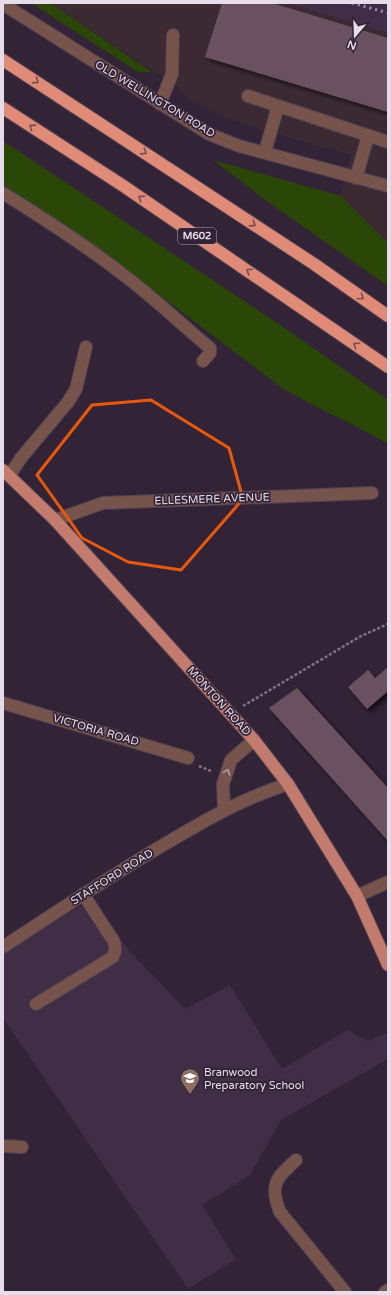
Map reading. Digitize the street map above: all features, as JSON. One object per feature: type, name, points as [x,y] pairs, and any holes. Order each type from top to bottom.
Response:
[{"type":"highway","points":[[3,60],[314,264],[388,316]]},
{"type":"highway","name":"M602","points":[[3,108],[128,190],[388,367]]},
{"type":"main road","name":"MONTON ROAD","points":[[6,473],[55,520],[254,740],[288,784],[357,896],[388,965]]},
{"type":"street","name":"OLD WELLINGTON ROAD","points":[[3,4],[208,134],[240,146],[388,186]]},
{"type":"street","points":[[160,104],[172,74],[173,35]]},
{"type":"street","points":[[248,96],[388,142]]},
{"type":"street","points":[[265,152],[278,106]]},
{"type":"street","points":[[356,178],[368,136]]},
{"type":"street","points":[[3,192],[52,223],[121,273],[164,308],[210,348],[210,352],[203,361]]},
{"type":"street","points":[[6,473],[21,458],[68,402],[76,389],[86,347]]},
{"type":"street","name":"ELLESMERE AVENUE","points":[[55,520],[102,503],[372,493]]},
{"type":"street","name":"VICTORIA ROAD","points":[[3,703],[188,758]]},
{"type":"street","points":[[224,810],[223,784],[231,760],[254,740]]},
{"type":"street","name":"STAFFORD ROAD","points":[[3,947],[109,876],[224,810],[258,794],[288,784]]},
{"type":"street","points":[[357,896],[388,882]]},
{"type":"street","points":[[36,1004],[113,957],[116,946],[83,894]]},
{"type":"street","points":[[3,1146],[22,1147]]},
{"type":"street","points":[[296,1160],[279,1175],[274,1186],[275,1199],[280,1212],[345,1292]]},
{"type":"path","points":[[230,713],[361,636],[388,624]]},
{"type":"path","points":[[188,758],[193,764],[226,776]]},
{"type":"highlighted area","points":[[151,400],[229,448],[243,499],[181,570],[128,562],[82,538],[37,475],[92,405]]},
{"type":"shaded area","points":[[50,3],[286,3],[388,33],[388,243],[341,196],[351,155],[266,131],[225,117],[187,98],[179,88]]},
{"type":"shaded area","points":[[286,3],[388,3],[388,33]]},
{"type":"shaded area","name":"Branwood Preparatory School","points":[[93,899],[128,949],[185,1009],[230,985],[282,1069],[347,1030],[368,1041],[388,1032],[388,1059],[281,1120],[250,1175],[202,1205],[236,1259],[188,1289],[3,1018],[3,950]]},
{"type":"green space","points":[[31,3],[50,3],[152,72],[138,72]]},
{"type":"green space","points":[[3,141],[276,322],[388,400],[388,444],[282,388],[85,239],[3,184]]},
{"type":"green space","points":[[213,160],[341,196],[388,243],[388,286],[268,202]]},
{"type":"building","points":[[222,3],[272,3],[388,38],[388,112],[205,57]]},
{"type":"building","points":[[388,667],[388,691],[367,709],[348,687],[368,670],[375,678]]},
{"type":"building","points":[[297,688],[388,788],[388,841],[269,708]]},
{"type":"railway","points":[[352,3],[388,13]]},
{"type":"place","name":"Branwood Preparatory School","points":[[190,1095]]}]
